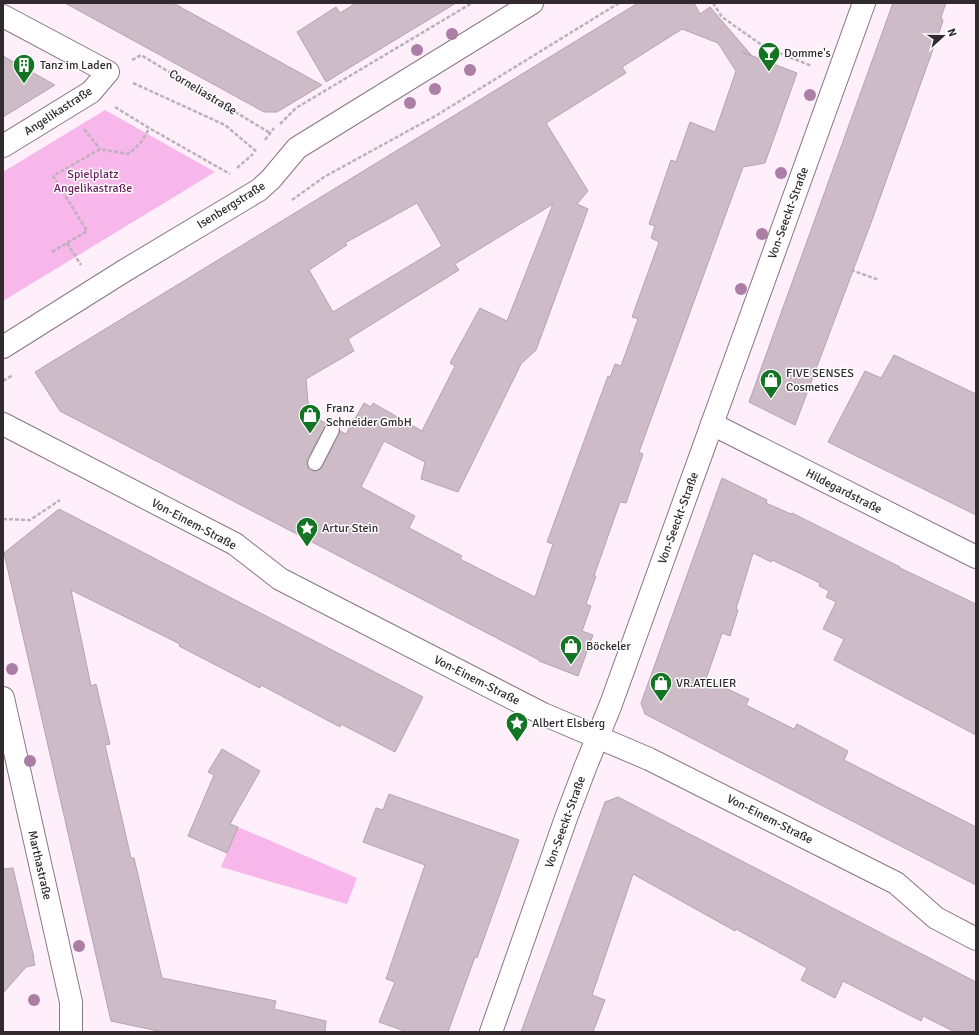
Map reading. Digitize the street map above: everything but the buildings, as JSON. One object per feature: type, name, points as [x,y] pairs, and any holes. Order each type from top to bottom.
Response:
[{"type":"street","name":"Isenbergstraße","points":[[3,347],[124,271],[259,190],[271,179],[297,148],[532,3]]},
{"type":"street","name":"Von-Seeckt-Straße","points":[[490,1032],[584,768],[598,737],[864,3]]},
{"type":"street","points":[[3,16],[108,72]]},
{"type":"street","name":"Angelikastraße","points":[[3,146],[91,92],[108,72]]},
{"type":"street","name":"Von-Einem-Straße","points":[[3,424],[235,544],[280,579],[543,714],[649,759],[896,882],[936,918],[976,938]]},
{"type":"street","name":"Hildegardstraße","points":[[712,424],[976,557]]},
{"type":"street","name":"Marthastraße","points":[[3,698],[71,1002],[71,1032]]},
{"type":"lane","points":[[315,463],[332,430]]},
{"type":"path","points":[[263,142],[270,132],[296,108],[472,3]]},
{"type":"path","points":[[287,203],[324,177],[436,115],[619,3]]},
{"type":"path","points":[[713,3],[722,17],[766,48],[838,76]]},
{"type":"path","name":"Corneliastraße","points":[[108,72],[141,55],[297,148]]},
{"type":"path","name":"Corneliastraße","points":[[108,72],[225,125],[256,152],[282,165]]},
{"type":"path","points":[[91,92],[149,128],[259,190]]},
{"type":"path","points":[[52,252],[87,231],[53,176],[100,149],[128,154],[137,148],[144,139],[149,128]]},
{"type":"path","points":[[224,178],[256,152],[259,147]]},
{"type":"path","points":[[67,243],[81,265],[88,261]]},
{"type":"path","points":[[851,270],[879,280]]},
{"type":"path","points":[[3,381],[16,373]]},
{"type":"path","points":[[3,519],[30,520],[60,500]]},
{"type":"green space","name":"Spielplatz Angelikastraße","points":[[105,110],[215,172],[3,301],[3,172]]},
{"type":"green space","points":[[238,827],[357,878],[347,904],[221,867]]},
{"type":"place","name":"Domme's","points":[[769,72]]},
{"type":"place","name":"Tanz im Laden","points":[[24,84]]},
{"type":"place","name":"FIVE SENSES Cosmetics","points":[[771,400]]},
{"type":"place","name":"Franz Schneider GmbH","points":[[310,434]]},
{"type":"place","name":"Artur Stein","points":[[307,548]]},
{"type":"place","name":"Böckeler","points":[[571,666]]},
{"type":"place","name":"VR.ATELIER","points":[[661,702]]},
{"type":"place","name":"Albert Elsberg","points":[[517,742]]}]
